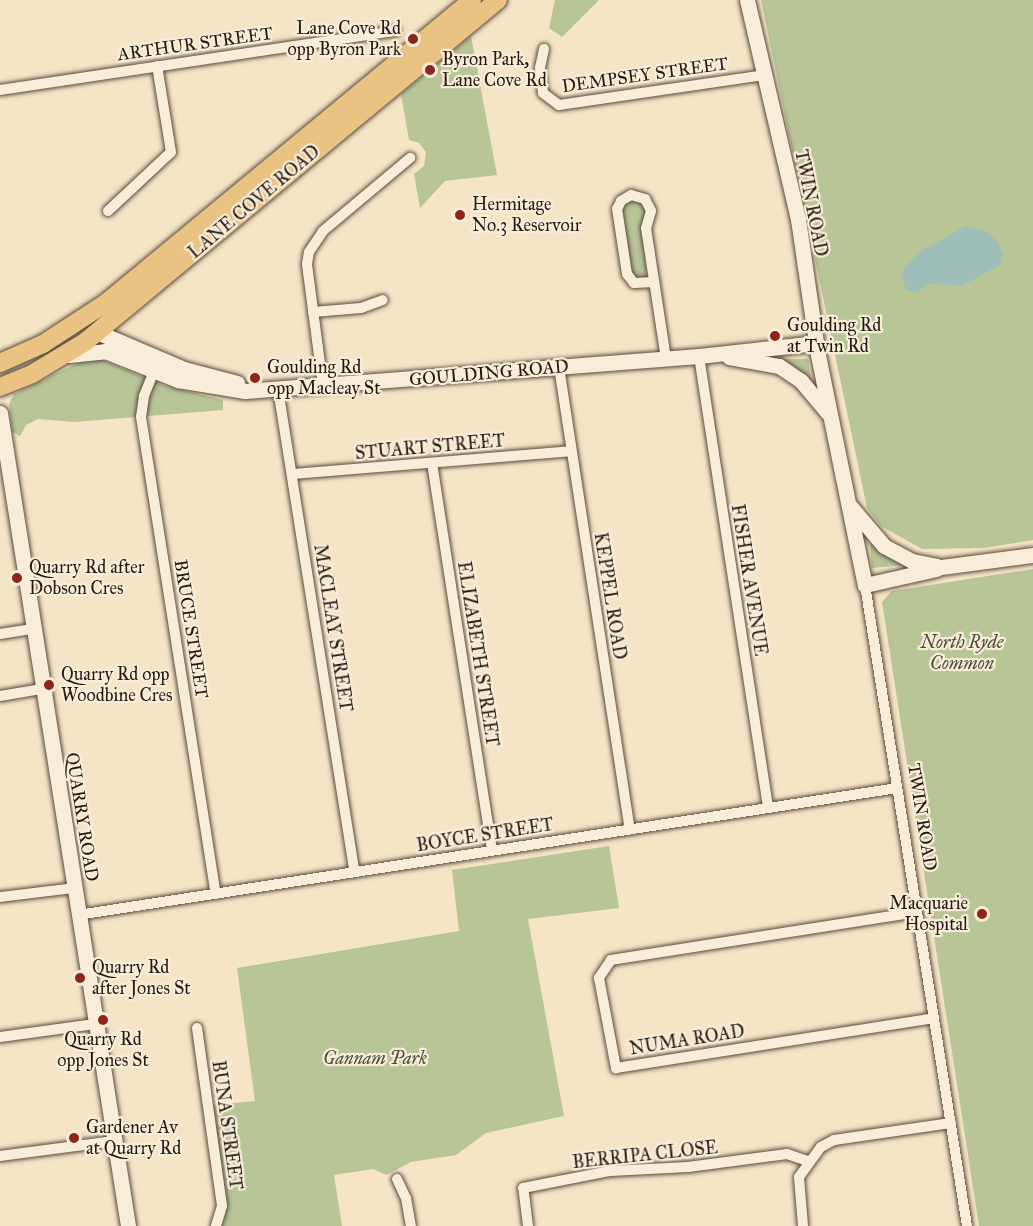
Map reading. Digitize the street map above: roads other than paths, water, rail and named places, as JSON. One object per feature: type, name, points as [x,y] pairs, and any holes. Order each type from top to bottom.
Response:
[{"type":"highway","name":"LANE COVE ROAD","points":[[0,363],[43,344],[139,278],[472,0]]},
{"type":"highway","name":"LANE COVE ROAD","points":[[0,387],[67,356],[498,0]]},
{"type":"highway","points":[[43,344],[84,332],[97,332]]},
{"type":"main road","name":"TWIN ROAD","points":[[747,0],[798,219],[816,347],[864,581]]},
{"type":"main road","name":"GOULDING ROAD","points":[[97,332],[156,365]]},
{"type":"main road","name":"GOULDING ROAD","points":[[67,356],[102,350],[156,365],[218,389],[278,389],[816,347]]},
{"type":"main road","points":[[742,357],[816,347]]},
{"type":"main road","name":"GOULDING ROAD","points":[[699,356],[742,357],[766,361],[791,374],[830,415]]},
{"type":"main road","name":"QUARRY ROAD","points":[[0,413],[128,1226]]},
{"type":"main road","points":[[848,503],[884,546],[912,561],[943,568]]},
{"type":"main road","points":[[864,581],[1033,555]]},
{"type":"street","name":"ARTHUR STREET","points":[[0,90],[396,31]]},
{"type":"street","name":"DEMPSEY STREET","points":[[544,49],[540,69],[543,93],[559,105],[764,75]]},
{"type":"street","points":[[108,211],[171,152],[157,66]]},
{"type":"street","points":[[323,386],[307,264],[314,240],[410,158]]},
{"type":"street","points":[[654,282],[634,283],[627,274],[617,209],[621,201],[631,195],[645,199],[651,211],[646,228],[666,359]]},
{"type":"street","points":[[314,312],[362,308],[383,300]]},
{"type":"street","name":"FISHER AVENUE","points":[[699,356],[768,808]]},
{"type":"street","name":"BRUCE STREET","points":[[156,365],[143,400],[141,417],[216,894]]},
{"type":"street","name":"KEPPEL ROAD","points":[[559,367],[630,830]]},
{"type":"street","name":"MACLEAY STREET","points":[[278,389],[354,871]]},
{"type":"street","name":"STUART STREET","points":[[292,474],[571,451]]},
{"type":"street","name":"ELIZABETH STREET","points":[[432,463],[492,850]]},
{"type":"street","name":"TWIN ROAD","points":[[864,581],[967,1226]]},
{"type":"street","points":[[0,634],[33,629]]},
{"type":"street","points":[[0,696],[42,689]]},
{"type":"street","name":"BOYCE STREET","points":[[78,915],[897,788]]},
{"type":"street","points":[[0,897],[74,888]]},
{"type":"street","name":"NUMA ROAD","points":[[917,912],[611,960],[599,978],[616,1068],[934,1018]]},
{"type":"street","points":[[0,1037],[95,1024]]},
{"type":"street","name":"BUNA STREET","points":[[197,1028],[222,1206],[216,1226]]},
{"type":"street","points":[[803,1226],[798,1183],[807,1161],[834,1140],[951,1123]]},
{"type":"street","points":[[0,1156],[114,1141]]},
{"type":"street","name":"BERRIPA CLOSE","points":[[528,1226],[523,1188],[610,1172],[688,1167],[787,1154],[807,1161]]},
{"type":"street","points":[[397,1179],[406,1198],[411,1226]]},
{"type":"water","points":[[965,226],[983,230],[996,240],[1003,254],[1000,265],[963,285],[927,284],[916,293],[906,290],[901,275],[905,267],[922,251]]},
{"type":"place","name":"Lane Cove Rd opp Byron Park","points":[[413,39]]},
{"type":"place","name":"Byron Park, Lane Cove Rd","points":[[430,70]]},
{"type":"place","name":"Hermitage No.3 Reservoir","points":[[460,215]]},
{"type":"place","name":"Goulding Rd at Twin Rd","points":[[775,336]]},
{"type":"place","name":"Goulding Rd opp Macleay St","points":[[255,378]]},
{"type":"place","name":"Quarry Rd after Dobson Cres","points":[[17,578]]},
{"type":"place","name":"Quarry Rd opp Woodbine Cres","points":[[49,685]]},
{"type":"place","name":"Macquarie Hospital","points":[[982,914]]},
{"type":"place","name":"Quarry Rd after Jones St","points":[[80,978]]},
{"type":"place","name":"Quarry Rd opp Jones St","points":[[103,1020]]},
{"type":"place","name":"Gardener Av at Quarry Rd","points":[[74,1138]]},
{"type":"park label","name":"North Ryde Common","points":[[962,653]]},
{"type":"park label","name":"Gannam Park","points":[[375,1058]]}]
